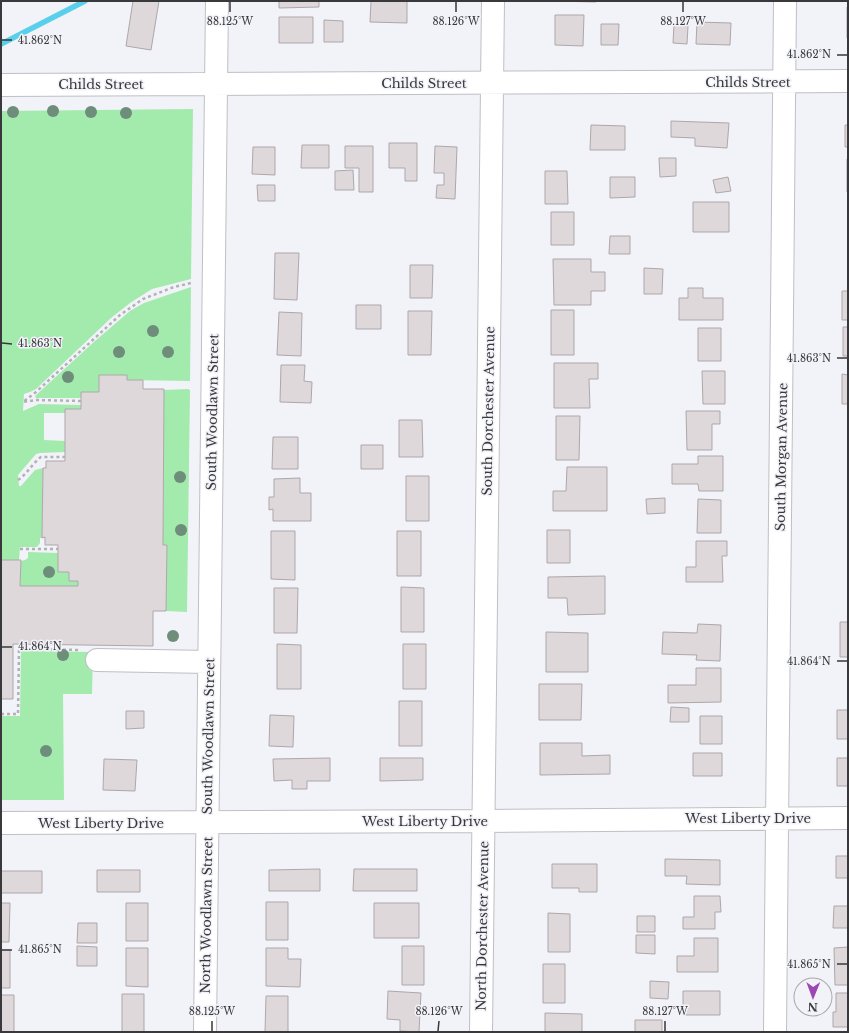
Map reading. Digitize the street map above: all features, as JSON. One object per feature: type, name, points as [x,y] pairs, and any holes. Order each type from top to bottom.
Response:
[{"type":"street","name":"South Woodlawn Street","points":[[207,822],[217,1]]},
{"type":"street","name":"South Dorchester Avenue","points":[[484,821],[493,1]]},
{"type":"street","name":"South Morgan Avenue","points":[[775,1032],[786,1]]},
{"type":"street","name":"Childs Street","points":[[1,85],[492,82],[848,82]]},
{"type":"street","points":[[90,655],[209,662]]},
{"type":"street","name":"West Liberty Drive","points":[[1,824],[848,818]]},
{"type":"street","name":"North Dorchester Avenue","points":[[480,1032],[484,821]]},
{"type":"street","name":"North Woodlawn Street","points":[[205,1032],[207,822]]},
{"type":"path","points":[[82,401],[36,400],[23,402],[36,392],[120,315],[143,299],[174,287],[191,283]]},
{"type":"path","points":[[18,480],[23,477],[41,457],[65,457]]},
{"type":"path","points":[[20,549],[58,549]]},
{"type":"path","points":[[1,714],[18,714],[19,649],[90,655]]},
{"type":"green space","points":[[193,109],[191,279],[152,289],[130,303],[111,318],[36,389],[24,394],[23,411],[39,404],[81,405],[81,409],[65,409],[65,413],[44,413],[44,440],[65,441],[65,452],[36,454],[18,475],[19,486],[21,486],[35,470],[43,468],[42,538],[40,538],[40,543],[37,547],[20,547],[19,560],[1,560],[1,111]]},
{"type":"green space","points":[[191,287],[190,381],[127,380],[127,375],[99,375],[99,392],[82,398],[36,398],[35,396],[130,311],[144,303]]},
{"type":"green space","points":[[164,390],[190,390],[187,612],[166,611],[167,545],[163,545]]},
{"type":"green space","points":[[28,552],[58,553],[58,572],[69,572],[69,581],[78,581],[78,586],[20,586],[21,561],[28,558]]},
{"type":"green space","points":[[21,651],[93,652],[92,694],[63,694],[64,800],[1,800],[1,716],[20,716]]},
{"type":"building","points":[[133,1],[159,1],[151,50],[126,46]]},
{"type":"building","points":[[279,1],[319,1],[319,7],[279,8]]},
{"type":"building","points":[[371,1],[407,1],[407,23],[370,22]]},
{"type":"building","points":[[553,1],[596,1],[596,2]]},
{"type":"building","points":[[848,7],[848,38],[847,38]]},
{"type":"building","points":[[555,15],[584,15],[583,46],[555,45]]},
{"type":"building","points":[[279,17],[313,17],[313,43],[279,43]]},
{"type":"building","points":[[324,20],[343,21],[343,42],[324,42]]},
{"type":"building","points":[[697,22],[731,23],[730,45],[696,44]]},
{"type":"building","points":[[601,24],[619,24],[618,45],[601,45]]},
{"type":"building","points":[[674,25],[688,26],[687,44],[673,43]]},
{"type":"building","points":[[671,121],[729,123],[727,148],[695,146],[695,138],[671,137]]},
{"type":"building","points":[[591,125],[625,126],[625,150],[590,150]]},
{"type":"building","points":[[845,125],[848,125],[848,147],[845,147]]},
{"type":"building","points":[[389,143],[417,143],[417,181],[405,181],[405,168],[389,168]]},
{"type":"building","points":[[302,145],[329,145],[329,168],[301,168]]},
{"type":"building","points":[[345,146],[373,146],[373,192],[359,192],[359,168],[345,168]]},
{"type":"building","points":[[435,146],[457,147],[455,199],[436,198],[437,185],[444,185],[444,173],[434,173]]},
{"type":"building","points":[[253,147],[275,147],[275,175],[252,174]]},
{"type":"building","points":[[659,158],[676,158],[676,176],[660,177]]},
{"type":"building","points":[[848,159],[848,192],[847,192]]},
{"type":"building","points":[[353,170],[354,190],[335,190],[335,171]]},
{"type":"building","points":[[545,171],[567,171],[568,204],[545,204]]},
{"type":"building","points":[[610,177],[635,177],[635,197],[610,198]]},
{"type":"building","points":[[728,177],[731,191],[716,193],[713,180]]},
{"type":"building","points":[[257,185],[275,185],[275,201],[258,201]]},
{"type":"building","points":[[693,202],[729,202],[729,232],[693,232]]},
{"type":"building","points":[[551,212],[574,212],[574,245],[551,245]]},
{"type":"building","points":[[610,236],[630,236],[630,254],[609,254]]},
{"type":"building","points":[[275,253],[299,253],[297,300],[274,299]]},
{"type":"building","points":[[553,259],[591,259],[591,272],[605,272],[605,291],[591,291],[591,305],[554,305]]},
{"type":"building","points":[[410,265],[433,265],[432,298],[410,298]]},
{"type":"building","points":[[644,268],[663,269],[662,294],[644,294]]},
{"type":"building","points":[[688,288],[703,288],[703,298],[723,298],[723,320],[679,320],[679,298],[688,298]]},
{"type":"building","points":[[842,291],[848,291],[848,320],[842,320]]},
{"type":"building","points":[[356,305],[381,305],[381,329],[356,329]]},
{"type":"building","points":[[551,310],[574,310],[574,355],[551,355]]},
{"type":"building","points":[[408,311],[432,311],[431,355],[408,355]]},
{"type":"building","points":[[279,312],[302,313],[301,356],[277,355]]},
{"type":"building","points":[[843,327],[848,327],[848,356],[843,356]]},
{"type":"building","points":[[698,328],[721,328],[721,361],[698,361]]},
{"type":"building","points":[[554,363],[598,363],[598,379],[589,379],[590,408],[554,408]]},
{"type":"building","points":[[281,365],[305,365],[304,381],[312,382],[311,403],[280,402]]},
{"type":"building","points":[[702,371],[725,371],[725,404],[703,404]]},
{"type":"building","points":[[842,374],[848,375],[848,404],[842,404]]},
{"type":"building","points":[[99,375],[127,375],[127,380],[143,380],[143,389],[164,389],[163,545],[167,545],[166,611],[153,611],[153,646],[13,644],[13,699],[1,699],[1,560],[21,560],[20,586],[78,586],[78,581],[69,581],[69,572],[58,572],[58,545],[45,545],[45,537],[42,538],[43,468],[46,468],[46,461],[65,461],[65,409],[81,409],[81,392],[99,392]]},
{"type":"building","points":[[686,411],[720,411],[720,424],[712,424],[712,450],[687,450]]},
{"type":"building","points":[[556,416],[580,416],[579,460],[556,460]]},
{"type":"building","points":[[399,420],[422,420],[423,457],[399,457]]},
{"type":"building","points":[[273,437],[298,437],[298,469],[272,469]]},
{"type":"building","points":[[361,445],[383,445],[383,469],[361,469]]},
{"type":"building","points":[[698,456],[723,456],[723,491],[699,491],[698,484],[672,484],[672,464],[698,464]]},
{"type":"building","points":[[567,467],[607,467],[607,511],[553,511],[553,491],[566,491]]},
{"type":"building","points":[[406,476],[429,476],[429,521],[406,521]]},
{"type":"building","points":[[300,478],[300,493],[311,493],[311,521],[273,521],[273,509],[269,510],[269,497],[274,497],[274,479]]},
{"type":"building","points":[[665,498],[665,513],[647,514],[646,499]]},
{"type":"building","points":[[698,499],[721,500],[721,533],[697,533]]},
{"type":"building","points":[[547,530],[570,530],[570,563],[547,563]]},
{"type":"building","points":[[271,531],[295,531],[295,580],[271,579]]},
{"type":"building","points":[[397,531],[421,531],[421,576],[397,576]]},
{"type":"building","points":[[696,541],[727,541],[727,556],[722,556],[723,582],[686,582],[686,567],[696,567]]},
{"type":"building","points":[[605,576],[605,614],[568,615],[567,598],[548,598],[548,577]]},
{"type":"building","points":[[401,587],[424,588],[424,632],[401,632]]},
{"type":"building","points":[[274,588],[298,588],[297,633],[274,633]]},
{"type":"building","points":[[840,622],[848,622],[848,657],[840,657]]},
{"type":"building","points":[[698,624],[721,625],[720,661],[696,660],[697,655],[662,654],[663,632],[697,633]]},
{"type":"building","points":[[546,632],[588,633],[588,672],[546,672]]},
{"type":"building","points":[[277,644],[301,645],[301,689],[277,689]]},
{"type":"building","points":[[403,644],[426,644],[426,689],[403,689]]},
{"type":"building","points":[[696,668],[721,668],[721,702],[668,703],[668,685],[696,685]]},
{"type":"building","points":[[539,684],[582,684],[581,720],[539,720]]},
{"type":"building","points":[[399,701],[422,701],[422,746],[399,746]]},
{"type":"building","points":[[671,707],[689,708],[689,722],[670,722]]},
{"type":"building","points":[[837,710],[848,710],[848,739],[837,739]]},
{"type":"building","points":[[126,711],[144,711],[144,728],[126,729]]},
{"type":"building","points":[[270,715],[294,716],[293,747],[269,746]]},
{"type":"building","points":[[700,716],[722,716],[722,744],[700,744]]},
{"type":"building","points":[[540,743],[582,743],[582,756],[610,755],[610,774],[540,775]]},
{"type":"building","points":[[693,753],[722,753],[722,776],[693,776]]},
{"type":"building","points":[[330,758],[330,781],[307,781],[307,789],[292,789],[292,780],[274,781],[273,759]]},
{"type":"building","points":[[380,758],[423,758],[423,780],[380,781]]},
{"type":"building","points":[[837,758],[848,758],[848,786],[837,786]]},
{"type":"building","points":[[104,759],[137,760],[135,791],[103,790]]},
{"type":"building","points":[[836,856],[848,856],[848,878],[836,878]]},
{"type":"building","points":[[665,859],[720,860],[720,885],[686,884],[687,876],[665,876]]},
{"type":"building","points":[[552,864],[597,864],[597,892],[579,892],[579,888],[552,888]]},
{"type":"building","points":[[320,869],[320,891],[269,891],[269,870]]},
{"type":"building","points":[[354,869],[417,869],[417,891],[353,891]]},
{"type":"building","points":[[97,870],[140,870],[140,892],[97,892]]},
{"type":"building","points":[[1,871],[42,871],[42,893],[1,893]]},
{"type":"building","points":[[694,896],[720,896],[721,912],[715,912],[715,929],[683,929],[683,917],[694,917]]},
{"type":"building","points":[[266,902],[288,902],[288,940],[266,940]]},
{"type":"building","points":[[1,903],[10,903],[9,942],[1,942]]},
{"type":"building","points":[[126,903],[148,903],[148,941],[126,941]]},
{"type":"building","points":[[374,903],[419,903],[419,938],[374,938]]},
{"type":"building","points":[[834,906],[848,906],[848,928],[833,928]]},
{"type":"building","points":[[548,913],[570,914],[570,952],[548,952]]},
{"type":"building","points":[[637,916],[655,916],[655,932],[637,932]]},
{"type":"building","points":[[78,923],[97,923],[97,943],[77,943]]},
{"type":"building","points":[[636,935],[655,935],[655,954],[636,953]]},
{"type":"building","points":[[694,938],[718,938],[718,972],[677,972],[677,956],[694,956]]},
{"type":"building","points":[[77,946],[97,947],[97,966],[77,966]]},
{"type":"building","points":[[402,946],[424,946],[424,985],[402,985]]},
{"type":"building","points":[[848,947],[848,985],[835,985],[834,948]]},
{"type":"building","points":[[126,948],[148,948],[148,987],[126,986]]},
{"type":"building","points":[[266,948],[288,948],[288,959],[301,959],[300,987],[266,986]]},
{"type":"building","points":[[1,950],[10,950],[10,988],[1,988]]},
{"type":"building","points":[[543,964],[565,964],[565,1003],[543,1003]]},
{"type":"building","points":[[650,981],[669,982],[668,999],[650,998]]},
{"type":"building","points":[[388,991],[421,993],[419,1032],[400,1031],[400,1020],[387,1019]]},
{"type":"building","points":[[683,991],[720,991],[720,1015],[683,1015]]},
{"type":"building","points":[[836,993],[848,993],[848,1027],[833,1027],[833,1012],[836,1012]]},
{"type":"building","points":[[122,994],[144,994],[144,1032],[122,1032]]},
{"type":"building","points":[[1,995],[14,995],[14,1032],[1,1032]]},
{"type":"building","points":[[266,996],[288,996],[288,1032],[265,1032]]},
{"type":"building","points":[[545,1013],[582,1014],[582,1032],[545,1032]]},
{"type":"building","points":[[635,1020],[662,1020],[662,1032],[635,1032]]},
{"type":"waterway","points":[[1,44],[85,1]]}]
